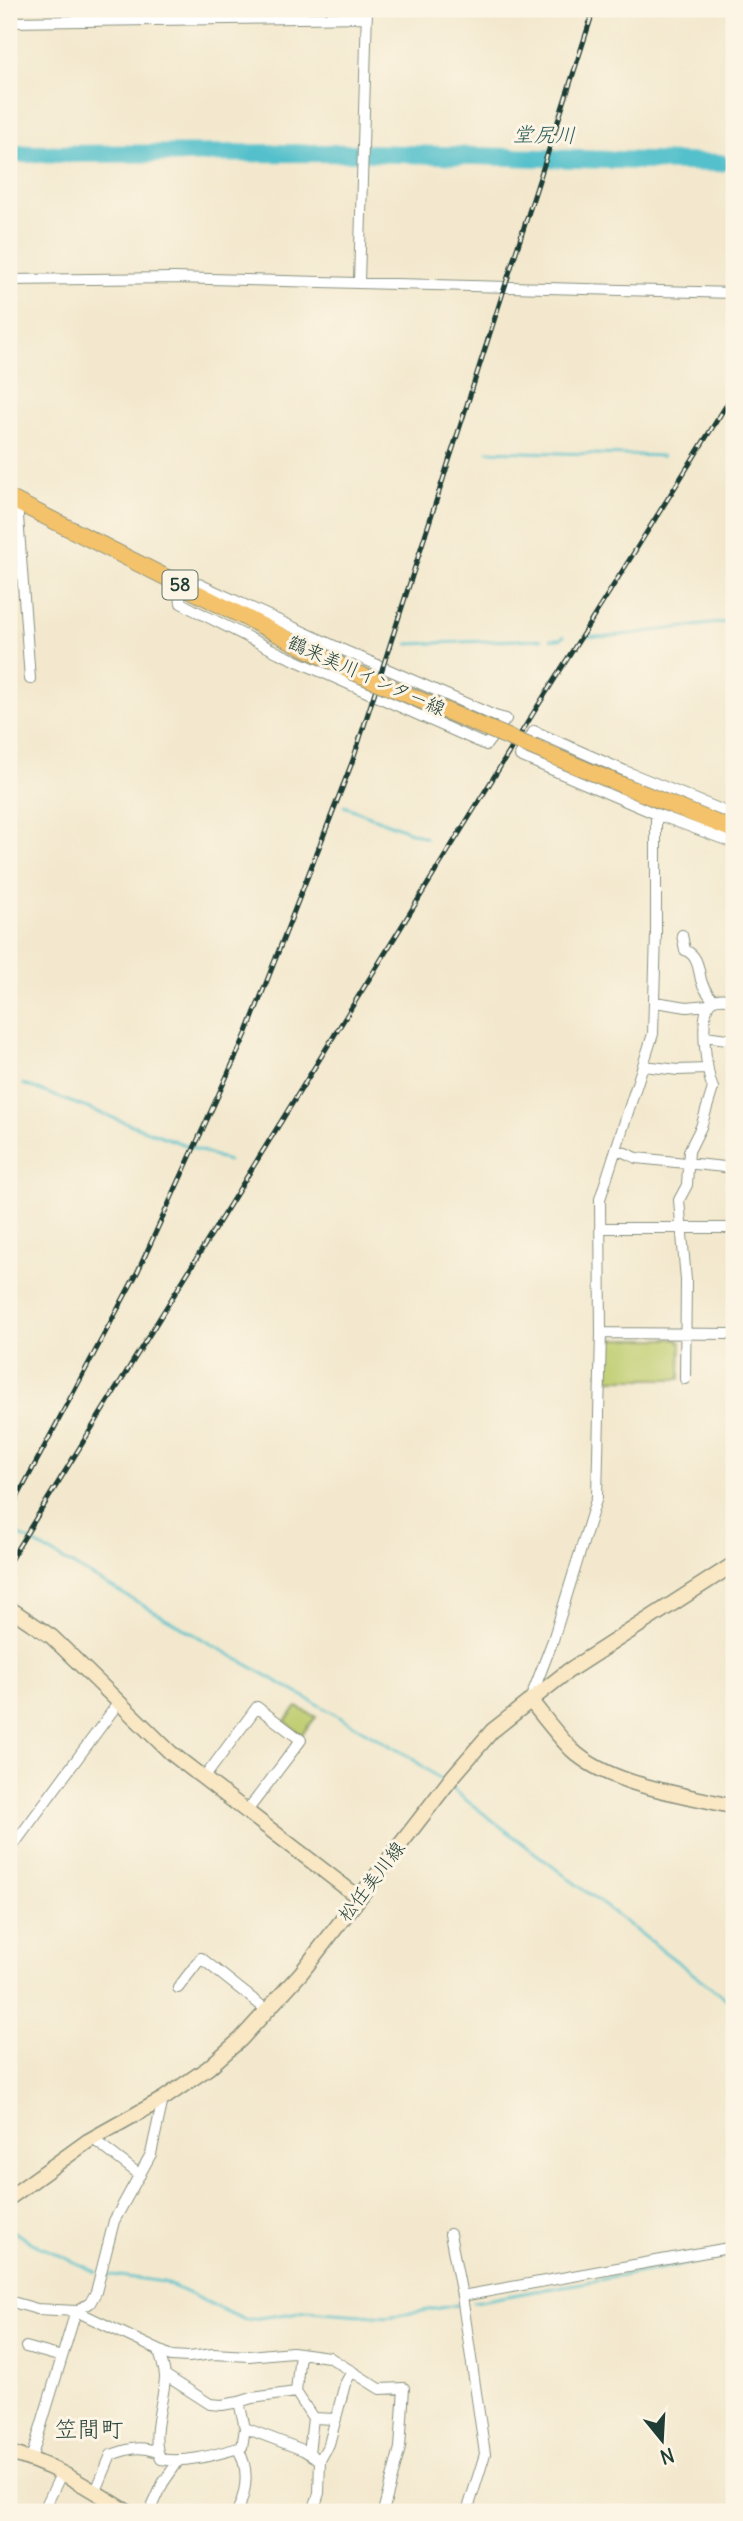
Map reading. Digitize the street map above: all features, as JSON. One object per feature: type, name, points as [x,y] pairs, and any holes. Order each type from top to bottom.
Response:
[{"type":"main road","name":"鶴来美川インター線","points":[[13,501],[351,671],[734,830]]},
{"type":"main road","name":"松任美川線","points":[[9,2197],[93,2139],[163,2099],[208,2068],[241,2039],[301,1973],[446,1785],[492,1731],[568,1671],[734,1564]]},
{"type":"main road","points":[[9,1608],[52,1637],[171,1753],[358,1897]]},
{"type":"main road","points":[[530,1700],[573,1751],[588,1762],[638,1784],[734,1808]]},
{"type":"main road","points":[[9,2453],[32,2459],[62,2472],[128,2512]]},
{"type":"street","points":[[9,22],[367,13],[359,282]]},
{"type":"street","points":[[9,280],[174,278],[734,293]]},
{"type":"street","points":[[13,501],[30,679]]},
{"type":"street","points":[[178,584],[199,584],[342,650],[506,719],[486,745],[279,653],[194,610],[181,603],[178,584]]},
{"type":"street","points":[[734,815],[534,731],[520,756],[656,814],[734,843]]},
{"type":"street","points":[[530,1700],[553,1640],[597,1497],[601,1333],[600,1199],[653,1034],[656,814]]},
{"type":"street","points":[[682,935],[685,950],[693,954],[710,1003]]},
{"type":"street","points":[[655,1002],[687,1007],[710,1003],[719,998],[734,1000]]},
{"type":"street","points":[[685,1379],[686,1280],[679,1200],[687,1185],[689,1151],[701,1127],[713,1088],[707,1069],[704,1011],[710,1003]]},
{"type":"street","points":[[705,1036],[734,1040]]},
{"type":"street","points":[[644,1066],[678,1070],[707,1069]]},
{"type":"street","points":[[616,1149],[637,1158],[734,1168]]},
{"type":"street","points":[[600,1228],[734,1228]]},
{"type":"street","points":[[601,1333],[734,1334]]},
{"type":"street","points":[[9,1851],[119,1702]]},
{"type":"street","points":[[204,1778],[257,1707],[301,1740],[247,1811]]},
{"type":"street","points":[[178,1988],[201,1958],[268,2011]]},
{"type":"street","points":[[32,2459],[76,2311],[90,2303],[96,2292],[114,2221],[151,2154],[163,2099]]},
{"type":"street","points":[[93,2139],[140,2175]]},
{"type":"street","points":[[450,2234],[462,2295],[485,2454],[467,2512]]},
{"type":"street","points":[[462,2295],[734,2248]]},
{"type":"street","points":[[9,2301],[37,2309],[76,2311],[171,2356],[300,2353],[329,2357],[380,2389],[404,2388],[400,2448],[383,2512]]},
{"type":"street","points":[[26,2347],[62,2357]]},
{"type":"street","points":[[159,2351],[166,2375],[158,2429],[157,2452],[161,2459],[179,2460],[242,2447],[245,2428],[239,2402]]},
{"type":"street","points":[[300,2353],[296,2392],[313,2418],[309,2453]]},
{"type":"street","points":[[313,2512],[319,2493],[320,2460],[329,2444],[345,2385],[352,2371]]},
{"type":"street","points":[[166,2375],[210,2404],[222,2405],[296,2392]]},
{"type":"street","points":[[313,2418],[337,2419]]},
{"type":"street","points":[[245,2428],[309,2453],[320,2460]]},
{"type":"street","points":[[96,2491],[111,2455],[127,2449],[145,2447],[157,2452]]},
{"type":"street","points":[[237,2512],[242,2503],[247,2473],[245,2460],[238,2449]]},
{"type":"street","points":[[150,2512],[163,2483],[179,2460]]},
{"type":"street","points":[[43,2512],[62,2472]]},
{"type":"green space","points":[[677,1339],[681,1342],[680,1379],[607,1379],[610,1341]]},
{"type":"green space","points":[[297,1707],[316,1717],[301,1735],[285,1721]]},
{"type":"waterway","name":"堂尻川","points":[[9,154],[357,153]]},
{"type":"waterway","name":"堂尻川","points":[[368,153],[720,163]]},
{"type":"waterway","points":[[488,451],[663,456]]},
{"type":"waterway","points":[[586,636],[605,637],[734,621]]},
{"type":"waterway","points":[[551,639],[564,636]]},
{"type":"waterway","points":[[408,644],[542,639]]},
{"type":"waterway","points":[[344,806],[426,838]]},
{"type":"waterway","points":[[23,1084],[228,1161]]},
{"type":"waterway","points":[[9,1529],[410,1757],[441,1780]]},
{"type":"waterway","points":[[449,1787],[734,2005]]},
{"type":"waterway","points":[[9,2228],[28,2241],[96,2272]]},
{"type":"waterway","points":[[474,2302],[734,2256]]},
{"type":"waterway","points":[[105,2274],[164,2282],[245,2320],[308,2311],[387,2317],[457,2305]]},
{"type":"railway","points":[[9,1513],[138,1271],[247,1032],[353,760],[594,9]]},
{"type":"railway","points":[[9,1562],[734,393]]},
{"type":"district","name":"笠間町","points":[[89,2429]]}]
